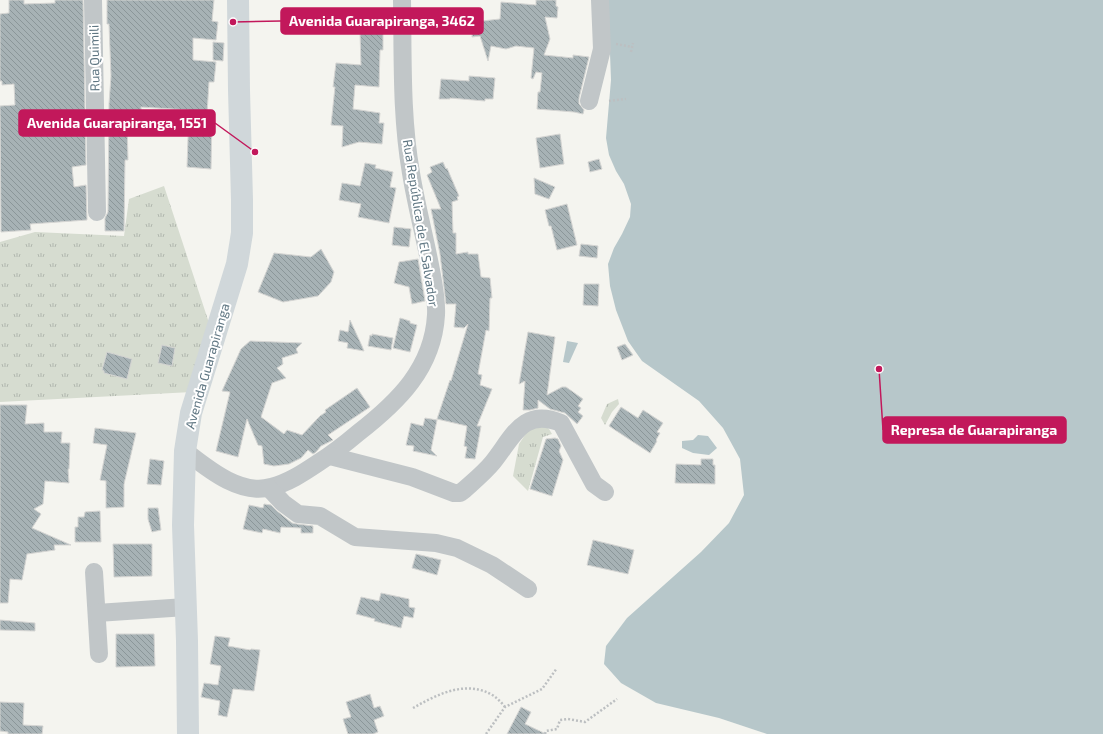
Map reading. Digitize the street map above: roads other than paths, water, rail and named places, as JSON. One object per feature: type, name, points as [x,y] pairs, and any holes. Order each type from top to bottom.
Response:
[{"type":"main road","name":"Avenida Guarapiranga","points":[[188,734],[183,525],[185,451],[191,413],[237,264],[242,233],[238,0]]},
{"type":"street","name":"Rua Quimili","points":[[93,0],[97,212]]},
{"type":"street","name":"Rua República de El Salvador","points":[[185,451],[222,478],[242,486],[269,488],[291,479],[330,456],[378,418],[397,400],[414,380],[425,361],[432,340],[436,314],[434,288],[411,173],[404,117],[402,0]]},
{"type":"street","points":[[589,101],[602,49],[600,0]]},
{"type":"street","points":[[330,456],[412,477],[454,493],[460,493],[492,463],[515,431],[534,418],[550,418],[561,423],[594,484],[604,492]]},
{"type":"street","points":[[269,488],[283,503],[298,514],[320,516],[355,537],[436,544],[457,548],[492,566],[528,589]]},
{"type":"street","points":[[94,572],[99,654]]},
{"type":"street","points":[[97,612],[186,607]]},
{"type":"place","name":"Avenida Guarapiranga, 3462","points":[[233,22]]},
{"type":"place","name":"Avenida Guarapiranga, 1551","points":[[255,152]]},
{"type":"place","name":"Represa de Guarapiranga","points":[[879,369]]}]
